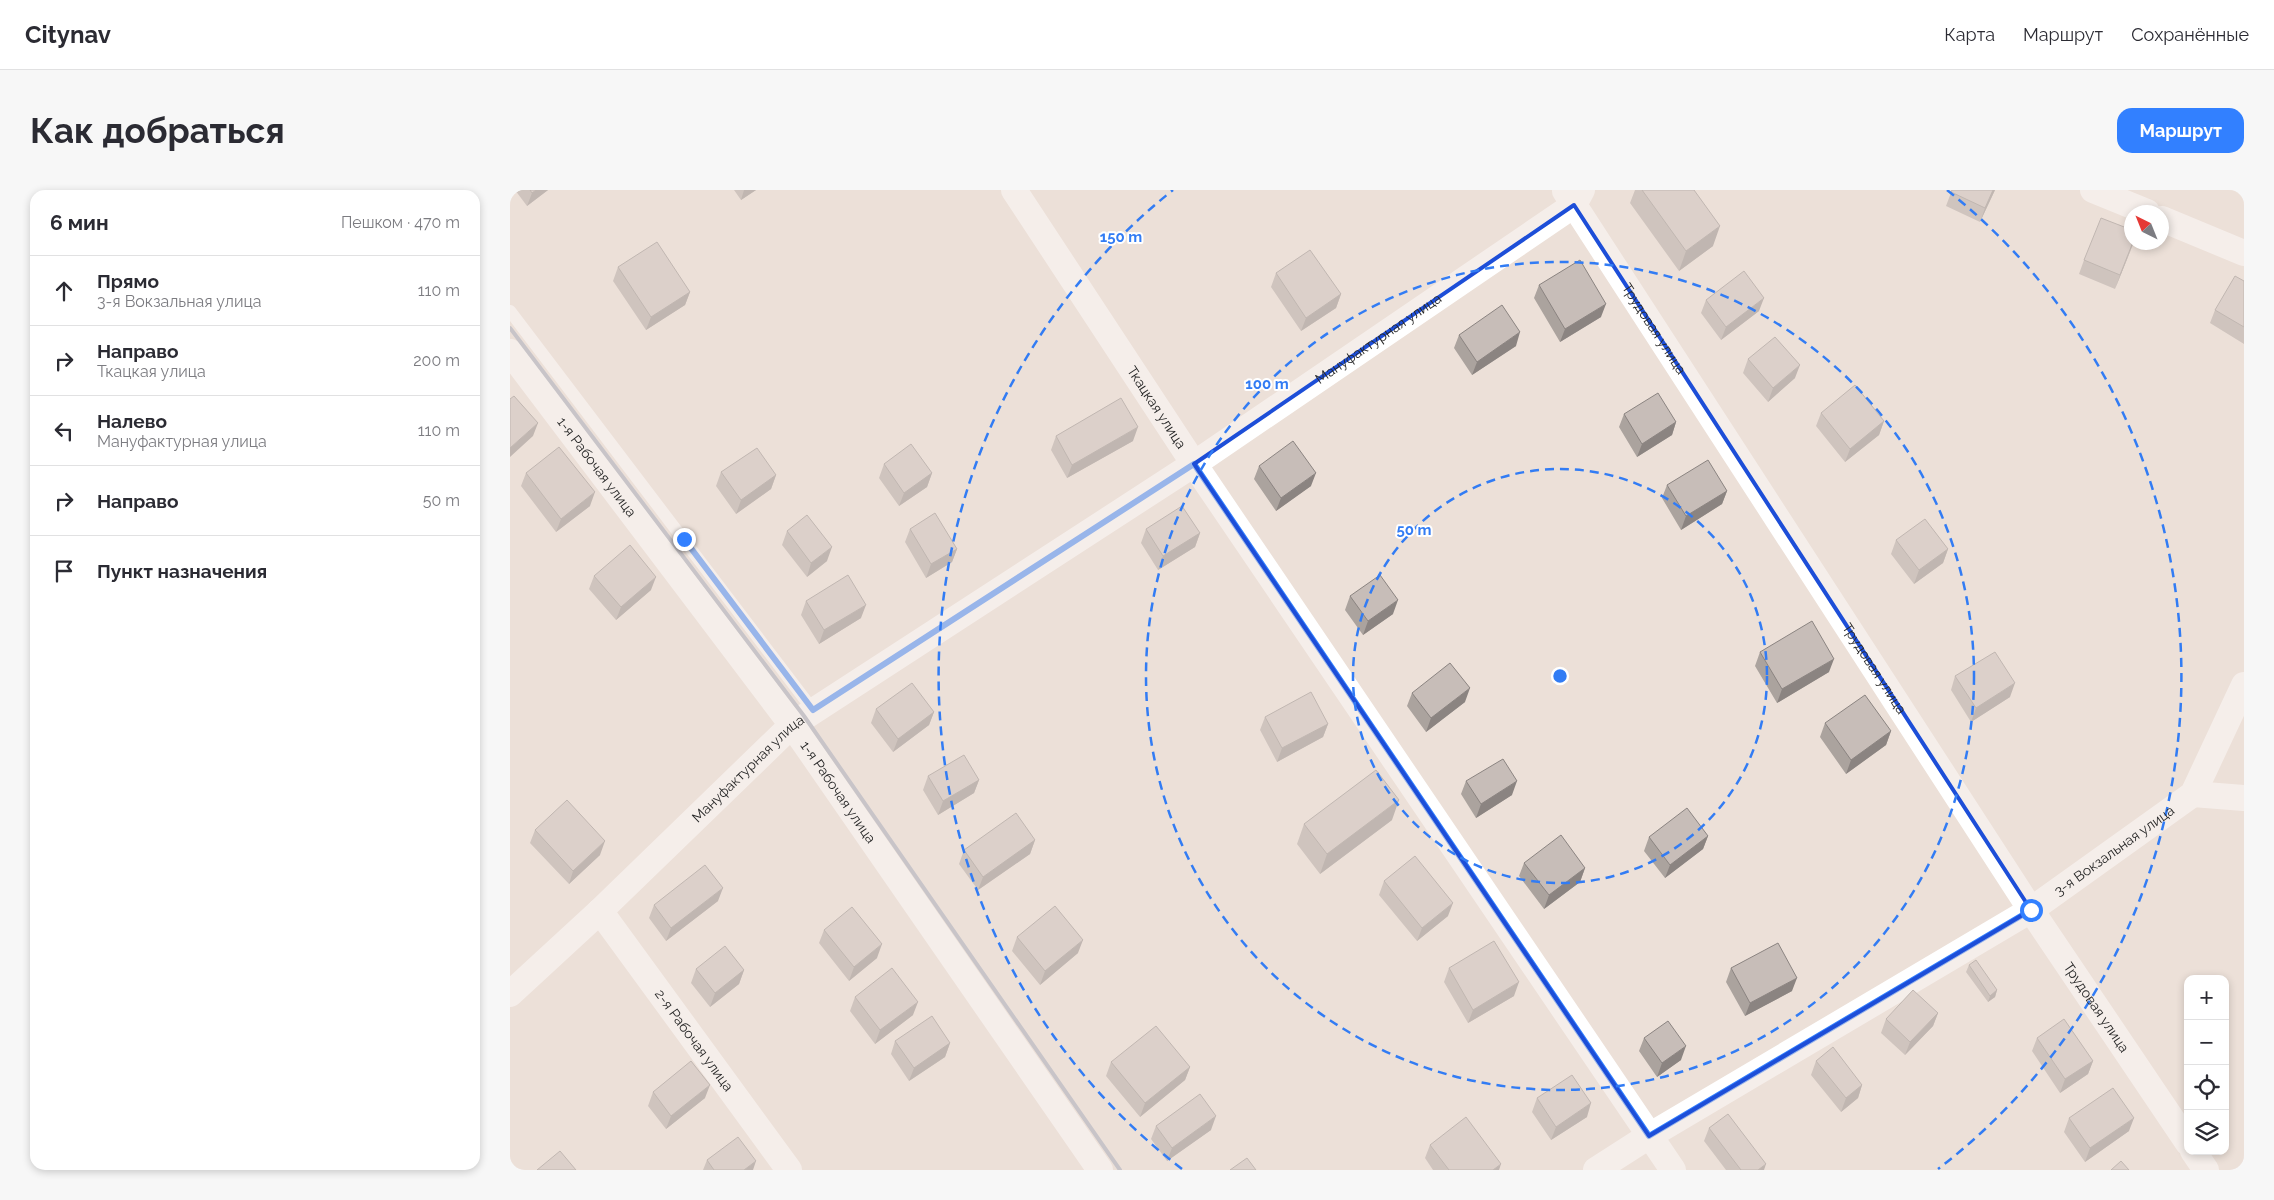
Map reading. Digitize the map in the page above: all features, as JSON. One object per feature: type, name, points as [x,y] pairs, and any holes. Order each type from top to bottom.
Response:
[{"type":"street","name":"Ткацкая улица","points":[[1014,190],[1194,464],[1673,1170]]},
{"type":"street","points":[[2093,190],[2130,205]]},
{"type":"street","name":"Мануфактурная улица","points":[[510,994],[600,911],[792,725],[1194,464],[1574,195]]},
{"type":"street","name":"Трудовая улица","points":[[1574,195],[2031,910],[2184,1138]]},
{"type":"street","points":[[2169,222],[2244,253]]},
{"type":"street","name":"1-я Рабочая улица","points":[[510,352],[792,725],[1100,1170]]},
{"type":"street","name":"3-я Вокзальная улица","points":[[1596,1170],[1649,1136],[2031,910],[2193,794],[2244,685]]},
{"type":"street","points":[[2193,794],[2244,798]]},
{"type":"street","name":"2-я Рабочая улица","points":[[600,911],[789,1170]]},
{"type":"street","points":[[2196,1155],[2206,1170]]},
{"type":"lane","points":[[510,311],[813,710]]},
{"type":"highlighted area","points":[[1574,205],[2031,910],[1649,1136],[1194,464]]},
{"type":"building","points":[[1642,190],[1694,190],[1720,226],[1686,251]]},
{"type":"building","points":[[1952,190],[1993,190],[1985,208],[1951,192]]},
{"type":"building","points":[[2101,218],[2124,227],[2124,250],[2130,250],[2120,275],[2084,260]]},
{"type":"building","points":[[657,242],[690,292],[651,317],[618,267]]},
{"type":"building","points":[[1310,250],[1341,294],[1306,318],[1276,273]]},
{"type":"building","points":[[1580,260],[1606,304],[1565,329],[1539,285]]},
{"type":"building","points":[[1744,271],[1764,298],[1726,327],[1706,300]]},
{"type":"building","points":[[2235,276],[2244,281],[2244,327],[2215,310]]},
{"type":"building","points":[[1502,305],[1520,332],[1477,362],[1459,335]]},
{"type":"building","points":[[1775,337],[1800,365],[1773,388],[1748,359]]},
{"type":"building","points":[[1855,385],[1884,421],[1850,449],[1821,413]]},
{"type":"building","points":[[1658,393],[1676,422],[1642,444],[1624,414]]},
{"type":"building","points":[[514,396],[538,423],[510,448],[510,399]]},
{"type":"building","points":[[1121,398],[1138,427],[1072,465],[1056,436]]},
{"type":"building","points":[[1293,441],[1316,473],[1281,498],[1259,466]]},
{"type":"building","points":[[911,444],[932,473],[904,493],[884,464]]},
{"type":"building","points":[[559,447],[595,492],[561,519],[526,473]]},
{"type":"building","points":[[757,448],[776,475],[741,500],[721,472]]},
{"type":"building","points":[[1708,460],[1727,491],[1686,516],[1667,485]]},
{"type":"building","points":[[1182,506],[1200,533],[1163,556],[1146,529]]},
{"type":"building","points":[[935,513],[957,549],[931,564],[910,529]]},
{"type":"building","points":[[807,515],[832,547],[811,563],[787,531]]},
{"type":"building","points":[[1925,519],[1948,549],[1919,570],[1896,540]]},
{"type":"building","points":[[630,545],[656,577],[621,607],[594,576]]},
{"type":"building","points":[[848,575],[866,605],[824,630],[806,601]]},
{"type":"building","points":[[1380,575],[1398,600],[1368,621],[1350,596]]},
{"type":"building","points":[[1812,621],[1834,659],[1782,689],[1760,652]]},
{"type":"building","points":[[1995,652],[2015,683],[1976,708],[1955,676]]},
{"type":"building","points":[[1450,663],[1470,688],[1431,718],[1412,693]]},
{"type":"building","points":[[912,683],[934,712],[898,739],[876,709]]},
{"type":"building","points":[[1311,692],[1328,724],[1282,748],[1265,717]]},
{"type":"building","points":[[1865,695],[1891,731],[1851,760],[1825,723]]},
{"type":"building","points":[[964,755],[979,780],[943,801],[928,776]]},
{"type":"building","points":[[1503,759],[1517,781],[1481,804],[1466,781]]},
{"type":"building","points":[[1376,770],[1399,800],[1327,854],[1304,824]]},
{"type":"building","points":[[567,800],[605,841],[573,871],[535,830]]},
{"type":"building","points":[[1687,808],[1708,836],[1670,865],[1649,837]]},
{"type":"building","points":[[1016,813],[1035,840],[983,877],[964,850]]},
{"type":"building","points":[[1561,835],[1585,868],[1549,895],[1524,863]]},
{"type":"building","points":[[1415,856],[1453,903],[1422,928],[1384,881]]},
{"type":"building","points":[[705,865],[723,888],[671,928],[654,905]]},
{"type":"building","points":[[1055,906],[1083,940],[1045,971],[1017,937]]},
{"type":"building","points":[[852,907],[882,944],[854,967],[824,930]]},
{"type":"building","points":[[1494,941],[1519,982],[1473,1010],[1449,968]]},
{"type":"building","points":[[1778,943],[1797,978],[1750,1003],[1731,968]]},
{"type":"building","points":[[725,946],[744,970],[715,993],[696,969]]},
{"type":"building","points":[[1976,960],[1997,990],[1990,996],[1969,965]]},
{"type":"building","points":[[892,968],[918,1002],[880,1030],[855,997]]},
{"type":"building","points":[[1913,990],[1938,1013],[1910,1042],[1886,1019]]},
{"type":"building","points":[[932,1016],[950,1043],[914,1068],[895,1041]]},
{"type":"building","points":[[2064,1019],[2093,1061],[2065,1079],[2037,1038]]},
{"type":"building","points":[[1668,1021],[1686,1046],[1662,1063],[1644,1038]]},
{"type":"building","points":[[1156,1026],[1190,1067],[1145,1103],[1111,1062]]},
{"type":"building","points":[[1833,1047],[1862,1085],[1846,1098],[1816,1061]]},
{"type":"building","points":[[691,1061],[710,1085],[671,1116],[653,1092]]},
{"type":"building","points":[[1572,1075],[1591,1103],[1556,1127],[1537,1098]]},
{"type":"building","points":[[2113,1088],[2134,1118],[2090,1148],[2069,1118]]},
{"type":"building","points":[[1200,1094],[1216,1116],[1172,1148],[1156,1126]]},
{"type":"building","points":[[1728,1114],[1766,1164],[1758,1170],[1741,1170],[1709,1128]]},
{"type":"building","points":[[1466,1117],[1501,1164],[1493,1170],[1449,1170],[1430,1145]]},
{"type":"building","points":[[738,1137],[756,1161],[744,1170],[714,1170],[707,1160]]},
{"type":"building","points":[[560,1151],[576,1170],[537,1170]]},
{"type":"building","points":[[1247,1158],[1256,1170],[1230,1170]]},
{"type":"building","points":[[2121,1161],[2129,1170],[2111,1170]]},
{"type":"railway","points":[[510,328],[804,716],[1120,1170]]},
{"type":"route","points":[[684,539],[813,710],[1194,464],[1649,1136],[2031,910]]}]
